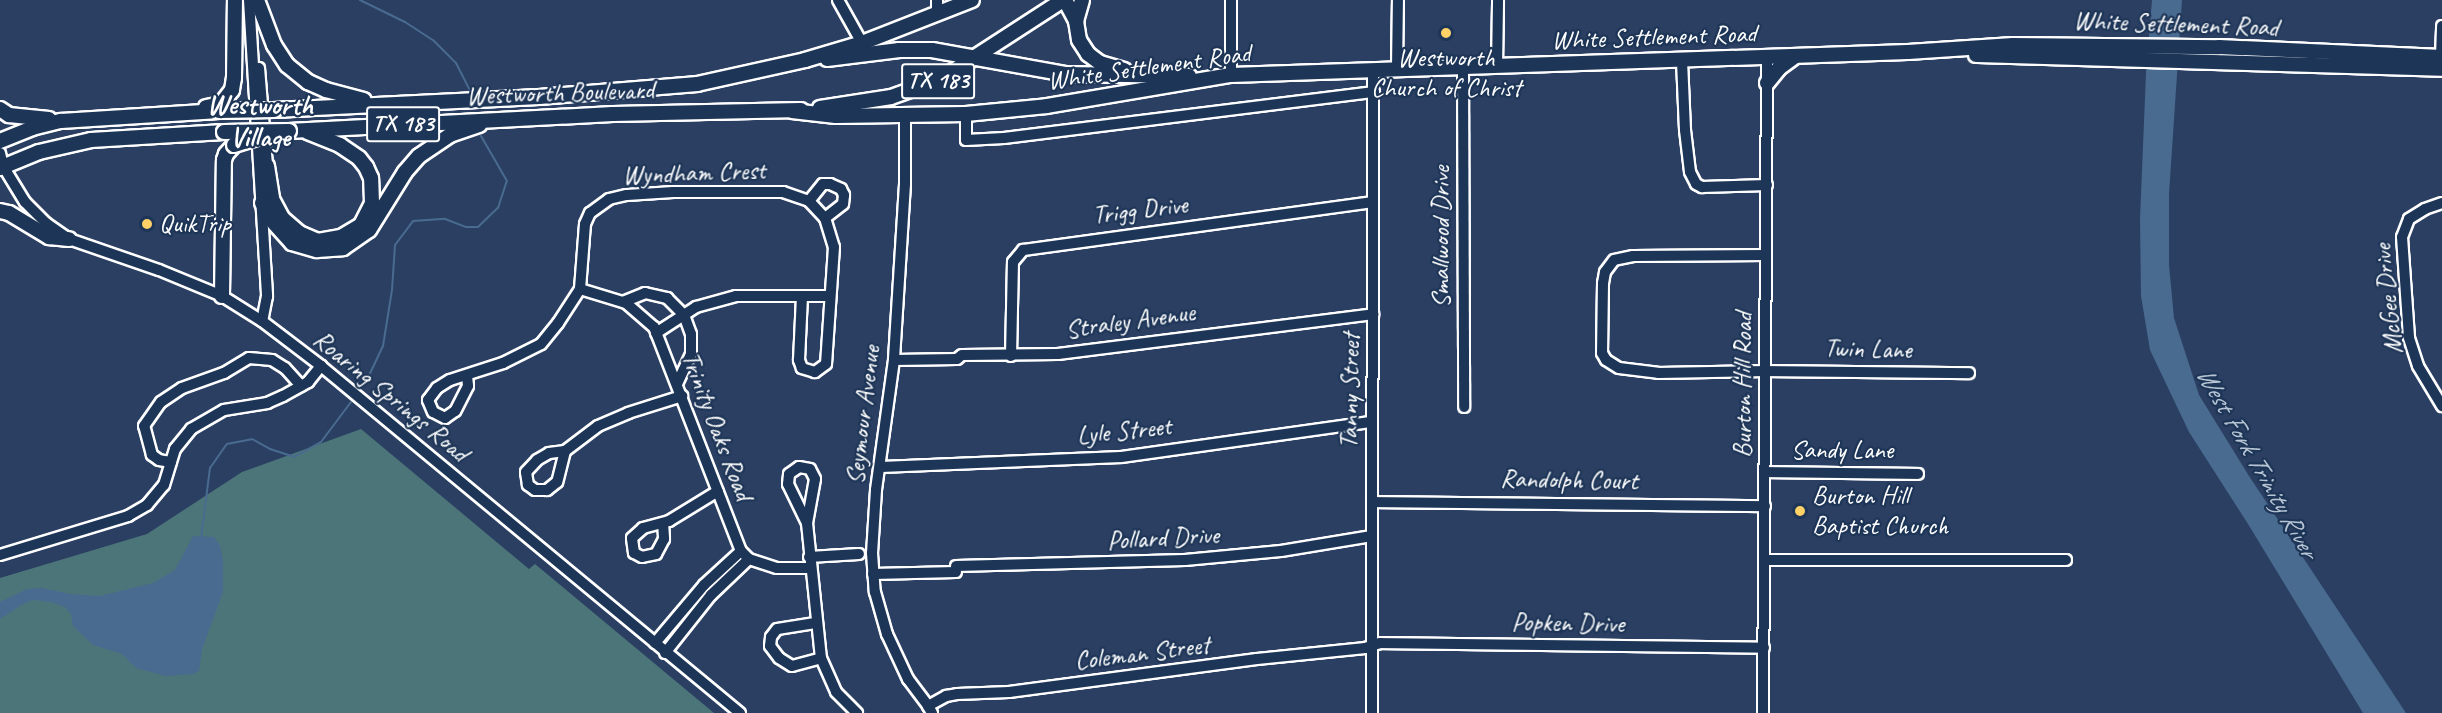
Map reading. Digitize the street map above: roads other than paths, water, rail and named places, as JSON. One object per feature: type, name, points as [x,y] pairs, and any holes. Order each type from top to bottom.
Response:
[{"type":"main road","points":[[168,113],[221,104],[227,99],[234,78],[235,0]]},
{"type":"main road","points":[[253,0],[274,45],[287,65],[297,74],[326,90],[352,98],[389,104]]},
{"type":"main road","name":"Westworth Boulevard","points":[[0,141],[32,128],[81,118],[539,97],[654,89],[712,81],[805,60],[862,43],[972,0]]},
{"type":"main road","points":[[1064,0],[1076,21],[1079,40],[1088,54],[1100,63],[1143,75]]},
{"type":"main road","name":"Westworth Boulevard","points":[[1,162],[108,138],[540,117],[792,111],[891,97],[941,79],[1064,0]]},
{"type":"main road","points":[[1076,21],[1082,0]]},
{"type":"main road","points":[[805,60],[844,58],[899,50],[932,50],[1065,74],[1209,78]]},
{"type":"main road","name":"White Settlement Road","points":[[792,111],[836,116],[966,114],[1047,106],[1231,75],[1908,52],[2115,52],[2412,62],[2442,61]]},
{"type":"main road","points":[[1767,83],[1779,68],[1794,57]]},
{"type":"main road","points":[[654,89],[656,113]]},
{"type":"main road","points":[[539,97],[540,117]]},
{"type":"main road","points":[[0,109],[9,116],[30,119],[81,118]]},
{"type":"main road","points":[[107,117],[108,138]]},
{"type":"main road","points":[[262,203],[274,224],[292,243],[317,250],[343,248],[357,241],[369,230],[405,171],[419,156],[450,135],[492,119]]},
{"type":"main road","points":[[222,297],[224,160],[234,145],[296,130],[340,145],[359,158],[366,167],[371,178],[372,203],[361,225],[341,237],[318,241],[299,233],[282,218],[272,199],[267,166]]},
{"type":"main road","points":[[0,211],[9,213],[49,237],[69,239]]},
{"type":"street","points":[[253,0],[267,166]]},
{"type":"street","points":[[253,0],[267,296],[262,321]]},
{"type":"street","points":[[838,0],[862,43]]},
{"type":"street","points":[[937,0],[937,15]]},
{"type":"street","points":[[1231,0],[1231,75]]},
{"type":"street","points":[[1396,68],[1398,0]]},
{"type":"street","points":[[1497,67],[1498,0]]},
{"type":"street","points":[[2442,26],[2442,61]]},
{"type":"street","name":"Burton Hill Road","points":[[1763,713],[1767,58]]},
{"type":"street","points":[[1682,61],[1685,130],[1690,172],[1696,184],[1702,187],[1767,185]]},
{"type":"street","name":"Smallwood Drive","points":[[1463,68],[1464,407]]},
{"type":"street","name":"Tanny Street","points":[[1372,713],[1373,70]]},
{"type":"street","points":[[966,114],[966,140],[1004,138],[1374,92]]},
{"type":"street","name":"Seymour Avenue","points":[[905,116],[905,184],[894,360],[872,553],[879,610],[887,634],[908,679],[930,710]]},
{"type":"street","name":"Roaring Springs Road","points":[[1,162],[25,202],[46,224],[69,239],[159,270],[222,297],[262,321],[321,366],[665,653],[741,713]]},
{"type":"street","points":[[809,201],[823,184],[830,184],[841,189],[844,195],[843,204],[825,218]]},
{"type":"street","name":"Wyndham Crest","points":[[580,289],[585,224],[590,213],[609,199],[627,195],[673,192],[759,191],[783,192],[809,201],[825,218],[834,247],[825,364],[815,372],[802,368],[799,360],[802,297]]},
{"type":"street","name":"Trigg Drive","points":[[1011,356],[1013,262],[1023,250],[1372,202]]},
{"type":"street","name":"McGee Drive","points":[[2442,203],[2425,209],[2409,219],[2402,237],[2409,338],[2418,366],[2442,406]]},
{"type":"street","name":"Twin Lane","points":[[1766,255],[1633,256],[1614,260],[1605,272],[1603,283],[1602,352],[1606,360],[1619,368],[1658,373],[1766,371],[1969,373]]},
{"type":"street","points":[[467,375],[503,363],[541,344],[580,289]]},
{"type":"street","name":"Trinity Oaks Road","points":[[580,289],[623,302],[654,327],[745,555]]},
{"type":"street","points":[[623,302],[645,293],[667,298],[684,315],[691,334],[691,354],[678,384]]},
{"type":"street","points":[[656,333],[696,307],[736,296],[830,297]]},
{"type":"street","name":"Straley Avenue","points":[[894,360],[957,359],[962,355],[1011,356],[1065,353],[1373,314]]},
{"type":"street","points":[[171,462],[159,460],[152,454],[144,426],[152,412],[172,394],[192,382],[224,373],[249,358],[272,360],[285,368],[302,386]]},
{"type":"street","points":[[0,555],[128,516],[147,505],[158,494],[182,439],[191,429],[224,410],[267,403],[302,386],[321,366]]},
{"type":"street","points":[[566,452],[608,422],[627,413],[682,396]]},
{"type":"street","name":"Lyle Street","points":[[881,467],[1121,458],[1371,422]]},
{"type":"street","points":[[807,523],[790,493],[787,479],[792,470],[800,466],[810,469],[815,479],[807,523],[820,658],[836,692],[857,713]]},
{"type":"street","name":"Sandy Lane","points":[[1765,472],[1918,474]]},
{"type":"street","points":[[663,523],[718,491]]},
{"type":"street","name":"Randolph Court","points":[[1372,502],[1765,506]]},
{"type":"street","name":"Pollard Drive","points":[[873,574],[1185,560],[1281,550],[1371,536]]},
{"type":"street","points":[[809,556],[859,554]]},
{"type":"street","points":[[655,643],[704,585],[745,555]]},
{"type":"street","points":[[745,555],[777,568],[810,568]]},
{"type":"street","points":[[665,653],[745,555]]},
{"type":"street","points":[[1765,560],[2066,560]]},
{"type":"street","points":[[815,623],[777,629],[771,637],[770,646],[779,658],[792,666],[820,658]]},
{"type":"street","name":"Popken Drive","points":[[1371,646],[1380,643],[1764,648]]},
{"type":"street","name":"Coleman Street","points":[[930,710],[946,696],[957,694],[1021,691],[1371,646]]},
{"type":"water","points":[[2152,0],[2182,0],[2169,194],[2169,265],[2174,318],[2199,395],[2249,476],[2406,713],[2363,713],[2189,432],[2150,350],[2141,296],[2140,219],[2146,73]]},
{"type":"water","points":[[193,536],[214,537],[220,546],[223,560],[223,592],[202,649],[199,671],[193,674],[166,676],[136,668],[122,654],[93,645],[73,626],[71,614],[65,607],[51,602],[33,600],[0,619],[0,602],[27,589],[42,588],[70,594],[100,596],[153,583],[175,570]]},
{"type":"waterway","points":[[360,0],[405,22],[433,40],[456,63],[470,91]]},
{"type":"waterway","points":[[365,384],[383,346],[392,290],[395,245],[413,221],[445,219],[466,227],[478,227],[498,208],[507,181],[481,136]]},
{"type":"waterway","points":[[201,538],[210,468],[227,444],[252,439],[270,449],[294,457],[321,442],[351,402]]},
{"type":"place","name":"Westworth Church of Christ","points":[[1446,33]]},
{"type":"place","name":"QuikTrip","points":[[147,224]]},
{"type":"place","name":"Burton Hill Baptist Church","points":[[1800,511]]},
{"type":"district","name":"Westworth Village","points":[[260,121]]},
{"type":"water label","name":"West Fork Trinity River","points":[[2257,462]]}]
